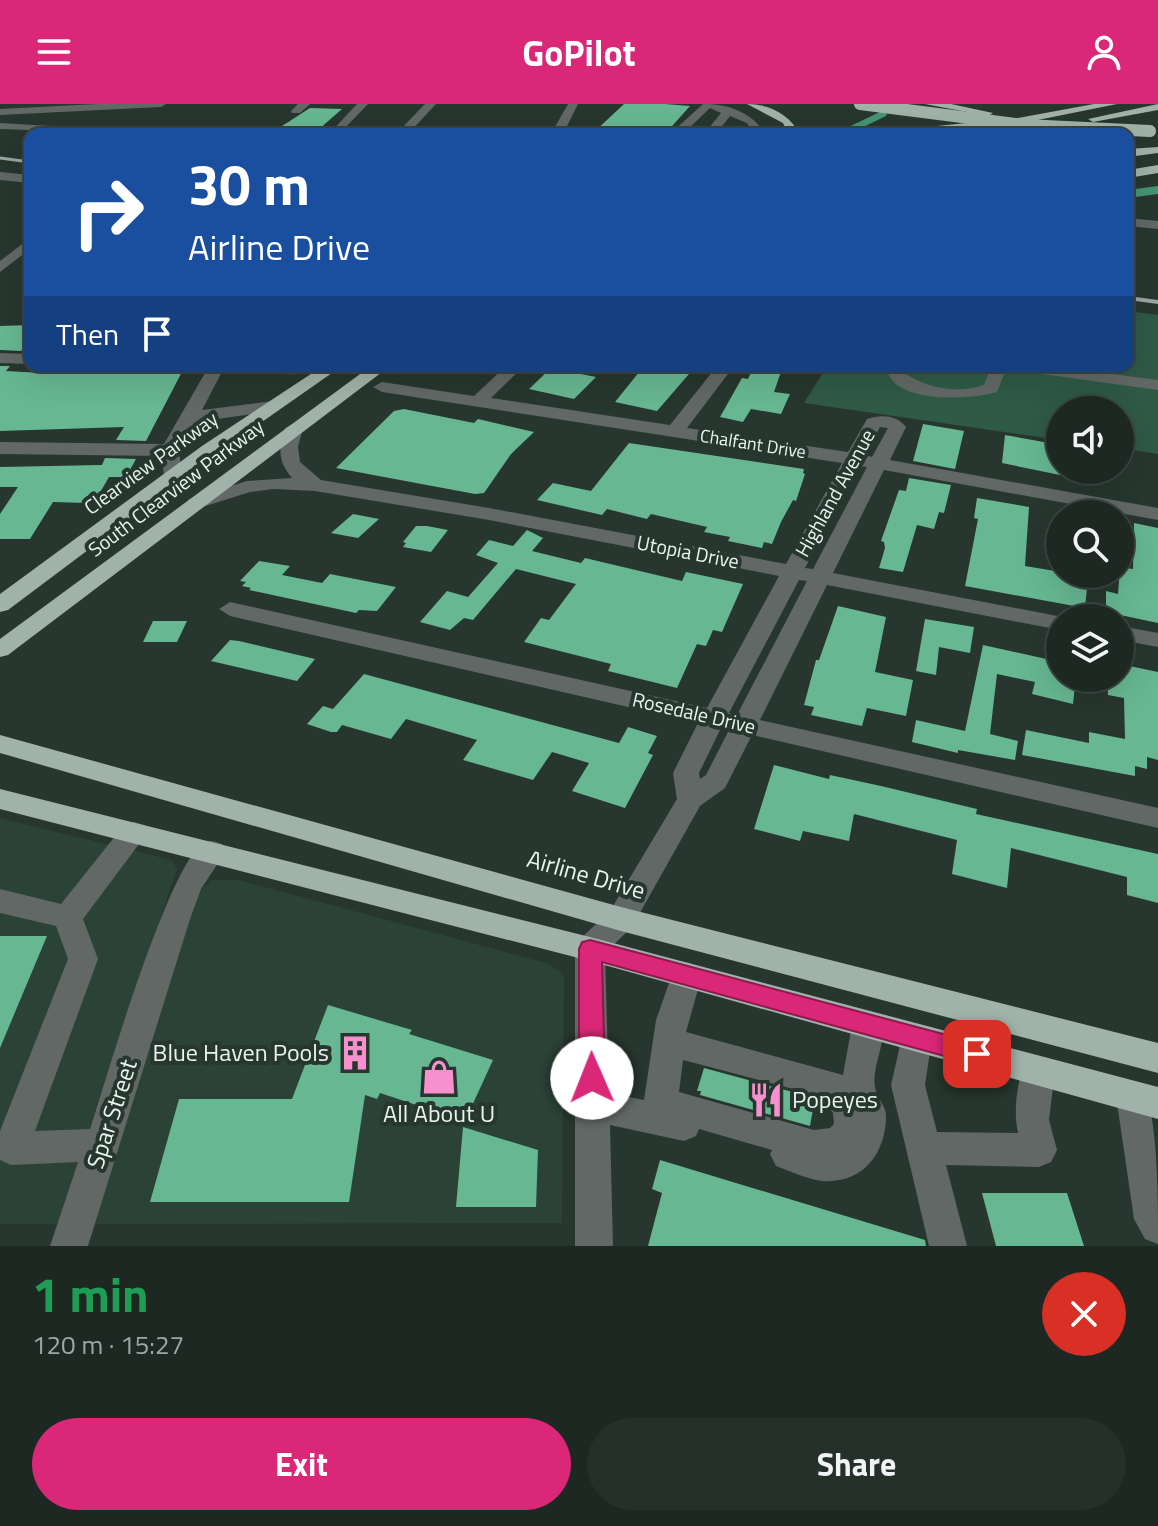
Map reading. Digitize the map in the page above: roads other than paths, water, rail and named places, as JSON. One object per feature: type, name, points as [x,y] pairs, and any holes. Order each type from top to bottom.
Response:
[{"type":"highway","points":[[752,104],[787,121],[791,128]]},
{"type":"highway","points":[[860,104],[1024,125],[1089,128]]},
{"type":"highway","points":[[930,104],[1002,114],[1158,107]]},
{"type":"highway","points":[[1037,128],[1149,104]]},
{"type":"highway","points":[[947,128],[1018,121],[1082,110]]},
{"type":"highway","points":[[1095,128],[1158,116]]},
{"type":"highway","points":[[1134,130],[1154,131]]},
{"type":"highway","points":[[1134,152],[1158,150]]},
{"type":"highway","points":[[1134,173],[1158,169]]},
{"type":"highway","name":"Clearview Parkway","points":[[0,605],[172,477],[325,372]]},
{"type":"highway","name":"South Clearview Parkway","points":[[0,650],[294,428],[373,372]]},
{"type":"highway","name":"Airline Drive","points":[[0,744],[621,919],[1158,1058]]},
{"type":"highway","points":[[0,799],[590,949],[1145,1100]]},
{"type":"street","points":[[0,112],[161,104]]},
{"type":"street","points":[[339,128],[363,104]]},
{"type":"street","points":[[408,128],[431,104]]},
{"type":"street","points":[[683,128],[709,104],[751,121],[755,128]]},
{"type":"street","points":[[561,128],[576,106]]},
{"type":"street","points":[[715,128],[729,110]]},
{"type":"street","points":[[0,126],[34,128]]},
{"type":"street","points":[[0,176],[24,178]]},
{"type":"street","points":[[1134,223],[1158,225]]},
{"type":"street","points":[[0,268],[24,247]]},
{"type":"street","points":[[0,358],[24,359]]},
{"type":"street","points":[[172,477],[170,450],[192,417],[201,392],[213,372]]},
{"type":"street","points":[[477,402],[510,372]]},
{"type":"street","points":[[674,432],[721,372]]},
{"type":"street","points":[[895,372],[904,382],[931,391],[961,395],[991,388],[997,372]]},
{"type":"street","points":[[1059,372],[1158,385]]},
{"type":"street","name":"Chalfant Drive","points":[[382,387],[854,459],[1158,514]]},
{"type":"street","points":[[192,417],[273,406]]},
{"type":"street","name":"Highland Avenue","points":[[590,949],[621,919],[690,799],[716,781],[897,427],[887,421],[873,423],[714,717],[686,773],[690,799]]},
{"type":"street","points":[[294,428],[287,445],[287,460],[300,477],[315,485]]},
{"type":"street","points":[[0,448],[170,450]]},
{"type":"street","name":"Utopia Drive","points":[[196,503],[260,485],[315,485],[489,514],[1046,620]]},
{"type":"street","name":"Rosedale Drive","points":[[230,609],[1158,818]]},
{"type":"street","points":[[1134,636],[1158,640]]},
{"type":"street","points":[[68,917],[134,832]]},
{"type":"street","name":"Spar Street","points":[[69,1246],[188,885],[212,851]]},
{"type":"street","points":[[0,901],[68,917]]},
{"type":"street","points":[[68,917],[83,959],[5,1150],[101,1145]]},
{"type":"street","points":[[590,949],[594,1246]]},
{"type":"street","points":[[659,1110],[669,1042],[686,975]]},
{"type":"street","points":[[659,1110],[823,1164],[850,1160],[865,1144],[869,1112],[858,1087],[868,1025]]},
{"type":"street","points":[[916,1038],[908,1085],[948,1246]]},
{"type":"street","points":[[592,1105],[659,1110],[814,1146],[834,1146],[848,1135],[853,1114],[845,1098],[830,1084],[669,1042]]},
{"type":"street","points":[[924,1148],[1039,1150],[1032,1120],[1038,1071]]},
{"type":"street","points":[[1145,1100],[1152,1219],[1158,1226]]},
{"type":"waterway","points":[[853,128],[882,114]]},
{"type":"waterway","points":[[1134,193],[1158,190]]},
{"type":"railway","points":[[0,158],[24,161]]},
{"type":"railway","points":[[1134,299],[1158,302]]},
{"type":"place","name":"Blue Haven Pools","points":[[355,1053]]},
{"type":"place","name":"All About U","points":[[439,1077]]},
{"type":"place","name":"Popeyes","points":[[766,1100]]}]
